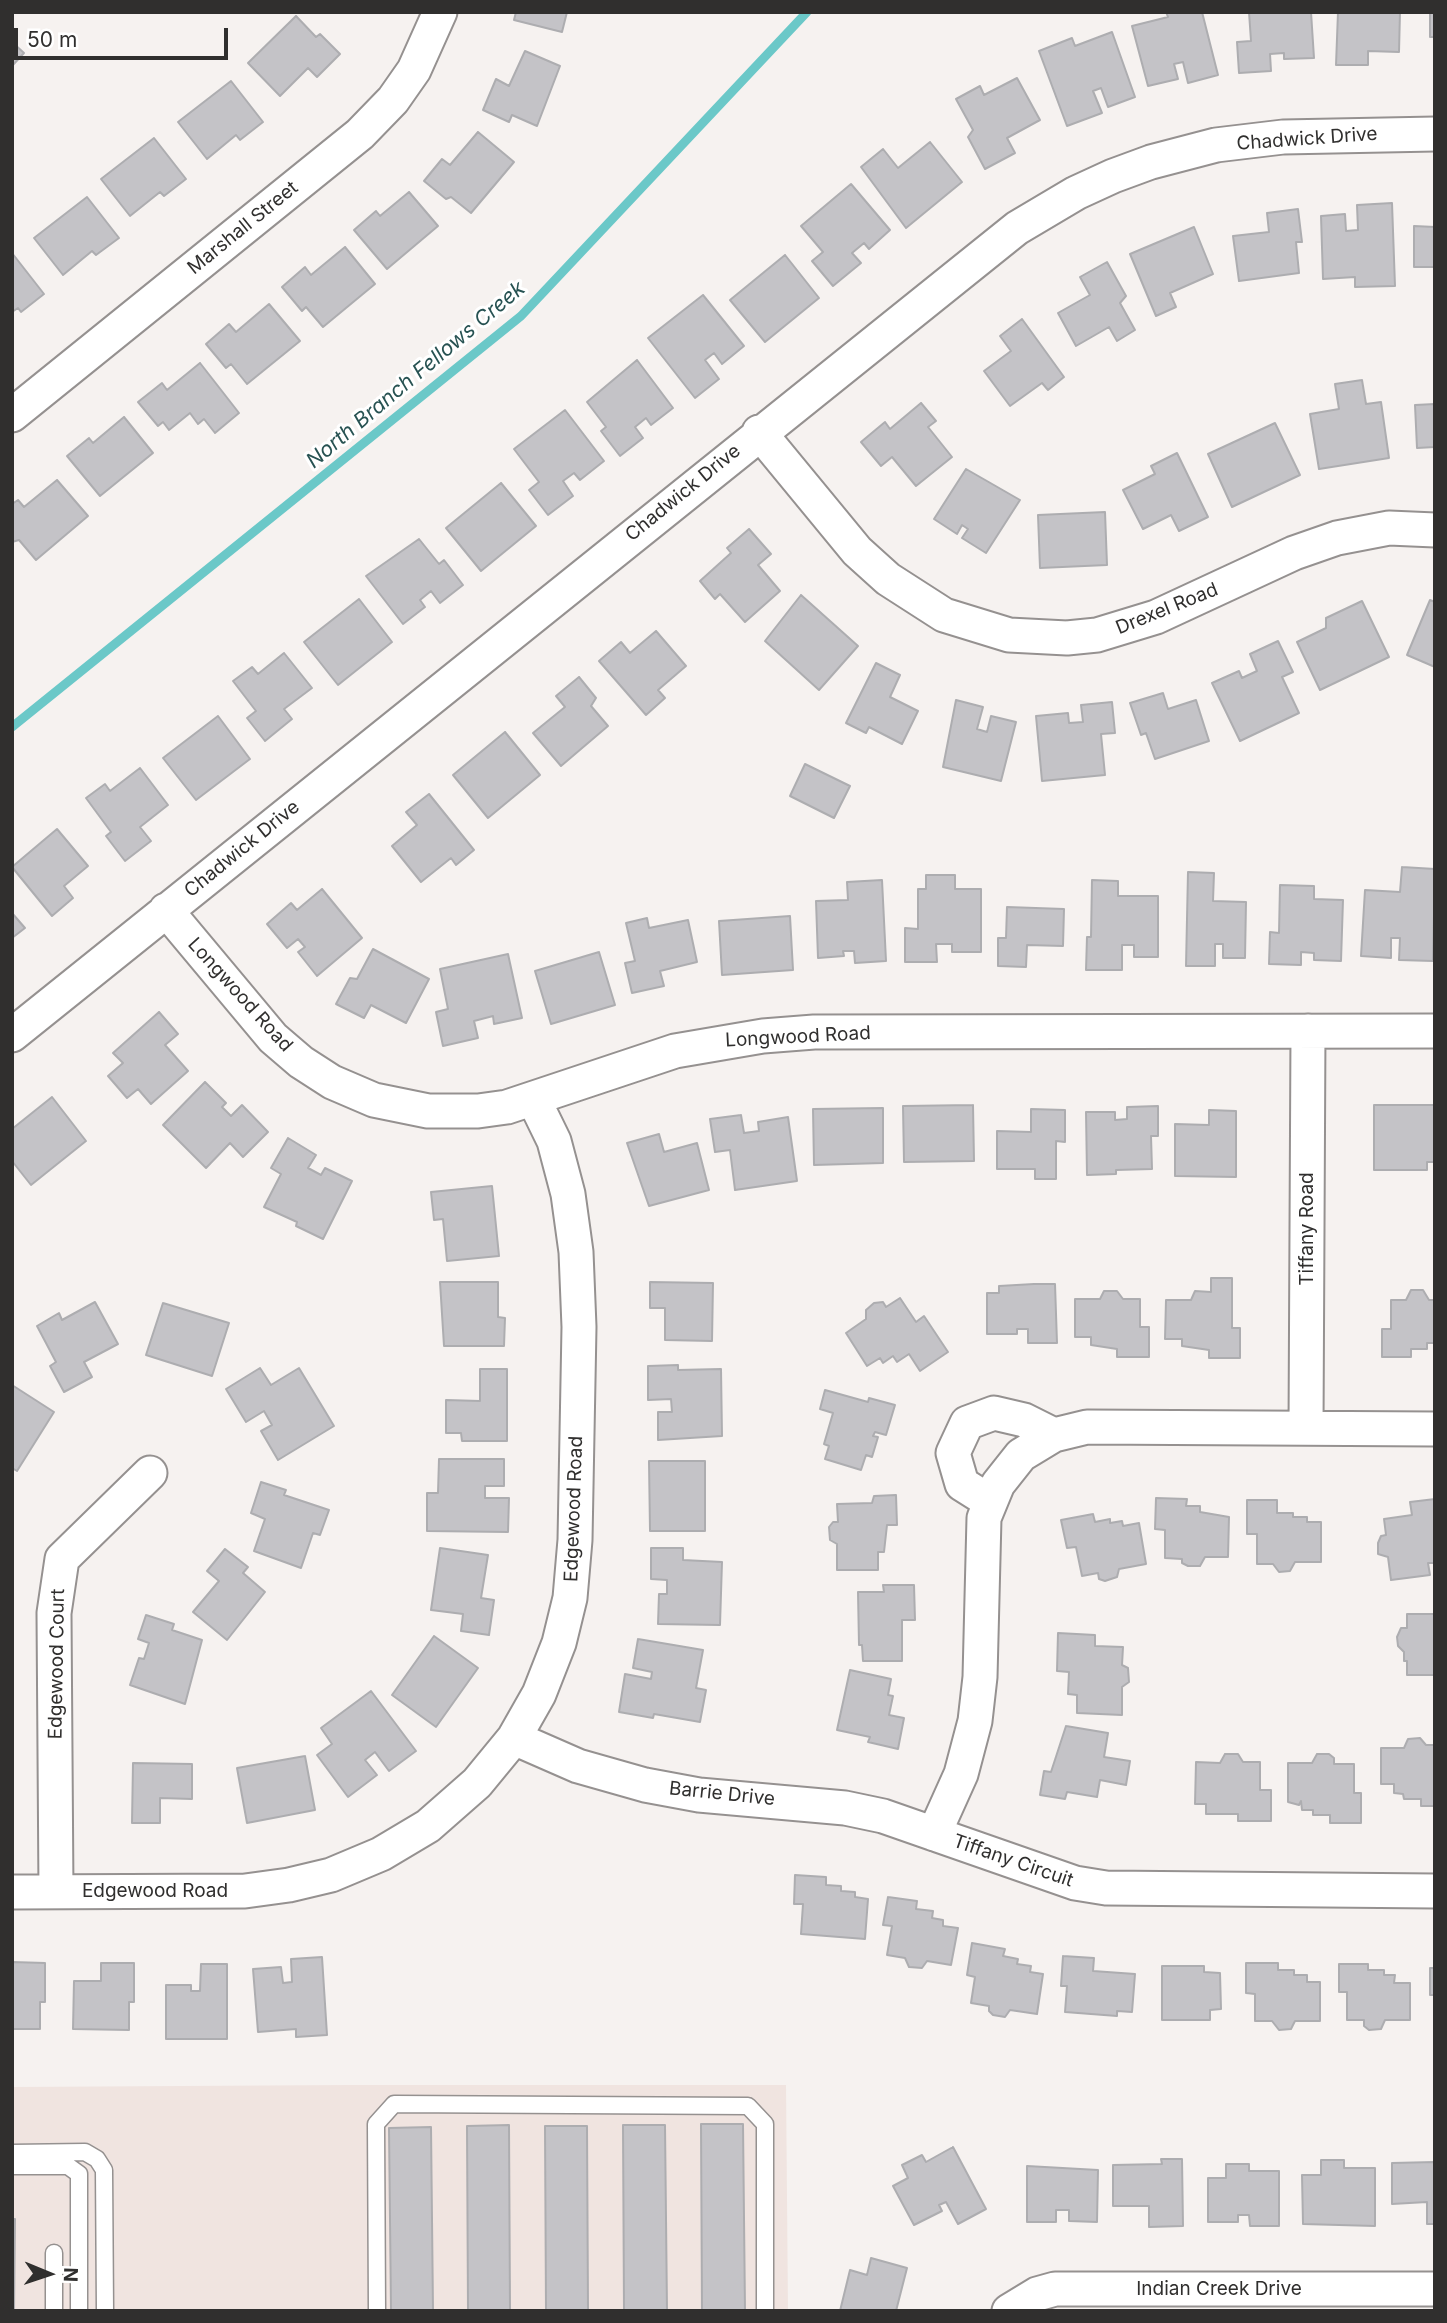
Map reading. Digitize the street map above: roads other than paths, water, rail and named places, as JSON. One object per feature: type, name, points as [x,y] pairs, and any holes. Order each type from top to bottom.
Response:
[{"type":"street","name":"Marshall Street","points":[[12,415],[360,134],[393,100],[415,70],[440,12]]},
{"type":"street","name":"Chadwick Drive","points":[[12,1035],[759,432],[1017,228],[1076,193],[1113,176],[1151,162],[1216,145],[1283,137],[1435,134]]},
{"type":"street","name":"Drexel Road","points":[[759,432],[857,551],[888,579],[944,615],[1009,635],[1067,638],[1097,635],[1156,617],[1294,553],[1338,538],[1389,528],[1435,530]]},
{"type":"street","name":"Longwood Road","points":[[166,911],[273,1038],[301,1062],[332,1082],[374,1100],[428,1111],[478,1111],[534,1100],[675,1051],[763,1036],[827,1032],[1435,1031]]},
{"type":"street","name":"Tiffany Road","points":[[1306,1427],[1308,1031]]},
{"type":"street","name":"Edgewood Road","points":[[12,1892],[246,1891],[331,1875],[381,1854],[428,1826],[477,1783],[514,1738],[539,1694],[559,1643],[570,1598],[575,1540],[579,1326],[576,1252],[568,1194],[554,1141],[534,1100]]},
{"type":"street","points":[[989,1500],[962,1484],[953,1453],[968,1423],[994,1413],[1024,1420],[1054,1435]]},
{"type":"street","name":"Tiffany Circuit","points":[[1435,1429],[1087,1427],[1054,1435],[1037,1444],[1008,1468],[989,1500],[982,1537],[979,1677],[975,1721],[961,1774],[934,1834],[1046,1875],[1106,1888],[1435,1891]]},
{"type":"street","name":"Edgewood Court","points":[[56,1892],[54,1613],[62,1559],[150,1473]]},
{"type":"street","name":"Barrie Drive","points":[[514,1738],[578,1766],[645,1785],[699,1795],[845,1808],[883,1816],[934,1834]]},
{"type":"street","name":"Indian Creek Drive","points":[[1009,2311],[1037,2294],[1055,2289],[1435,2289]]},
{"type":"lane","points":[[377,2311],[376,2124],[394,2104],[748,2106],[765,2124],[765,2311]]},
{"type":"lane","points":[[12,2153],[85,2152],[97,2159],[104,2170],[106,2311]]},
{"type":"lane","points":[[12,2166],[68,2166],[79,2175],[79,2311]]},
{"type":"lane","points":[[54,2253],[54,2311]]},
{"type":"waterway","name":"North Branch Fellows Creek","points":[[12,727],[521,316],[807,12]]}]
